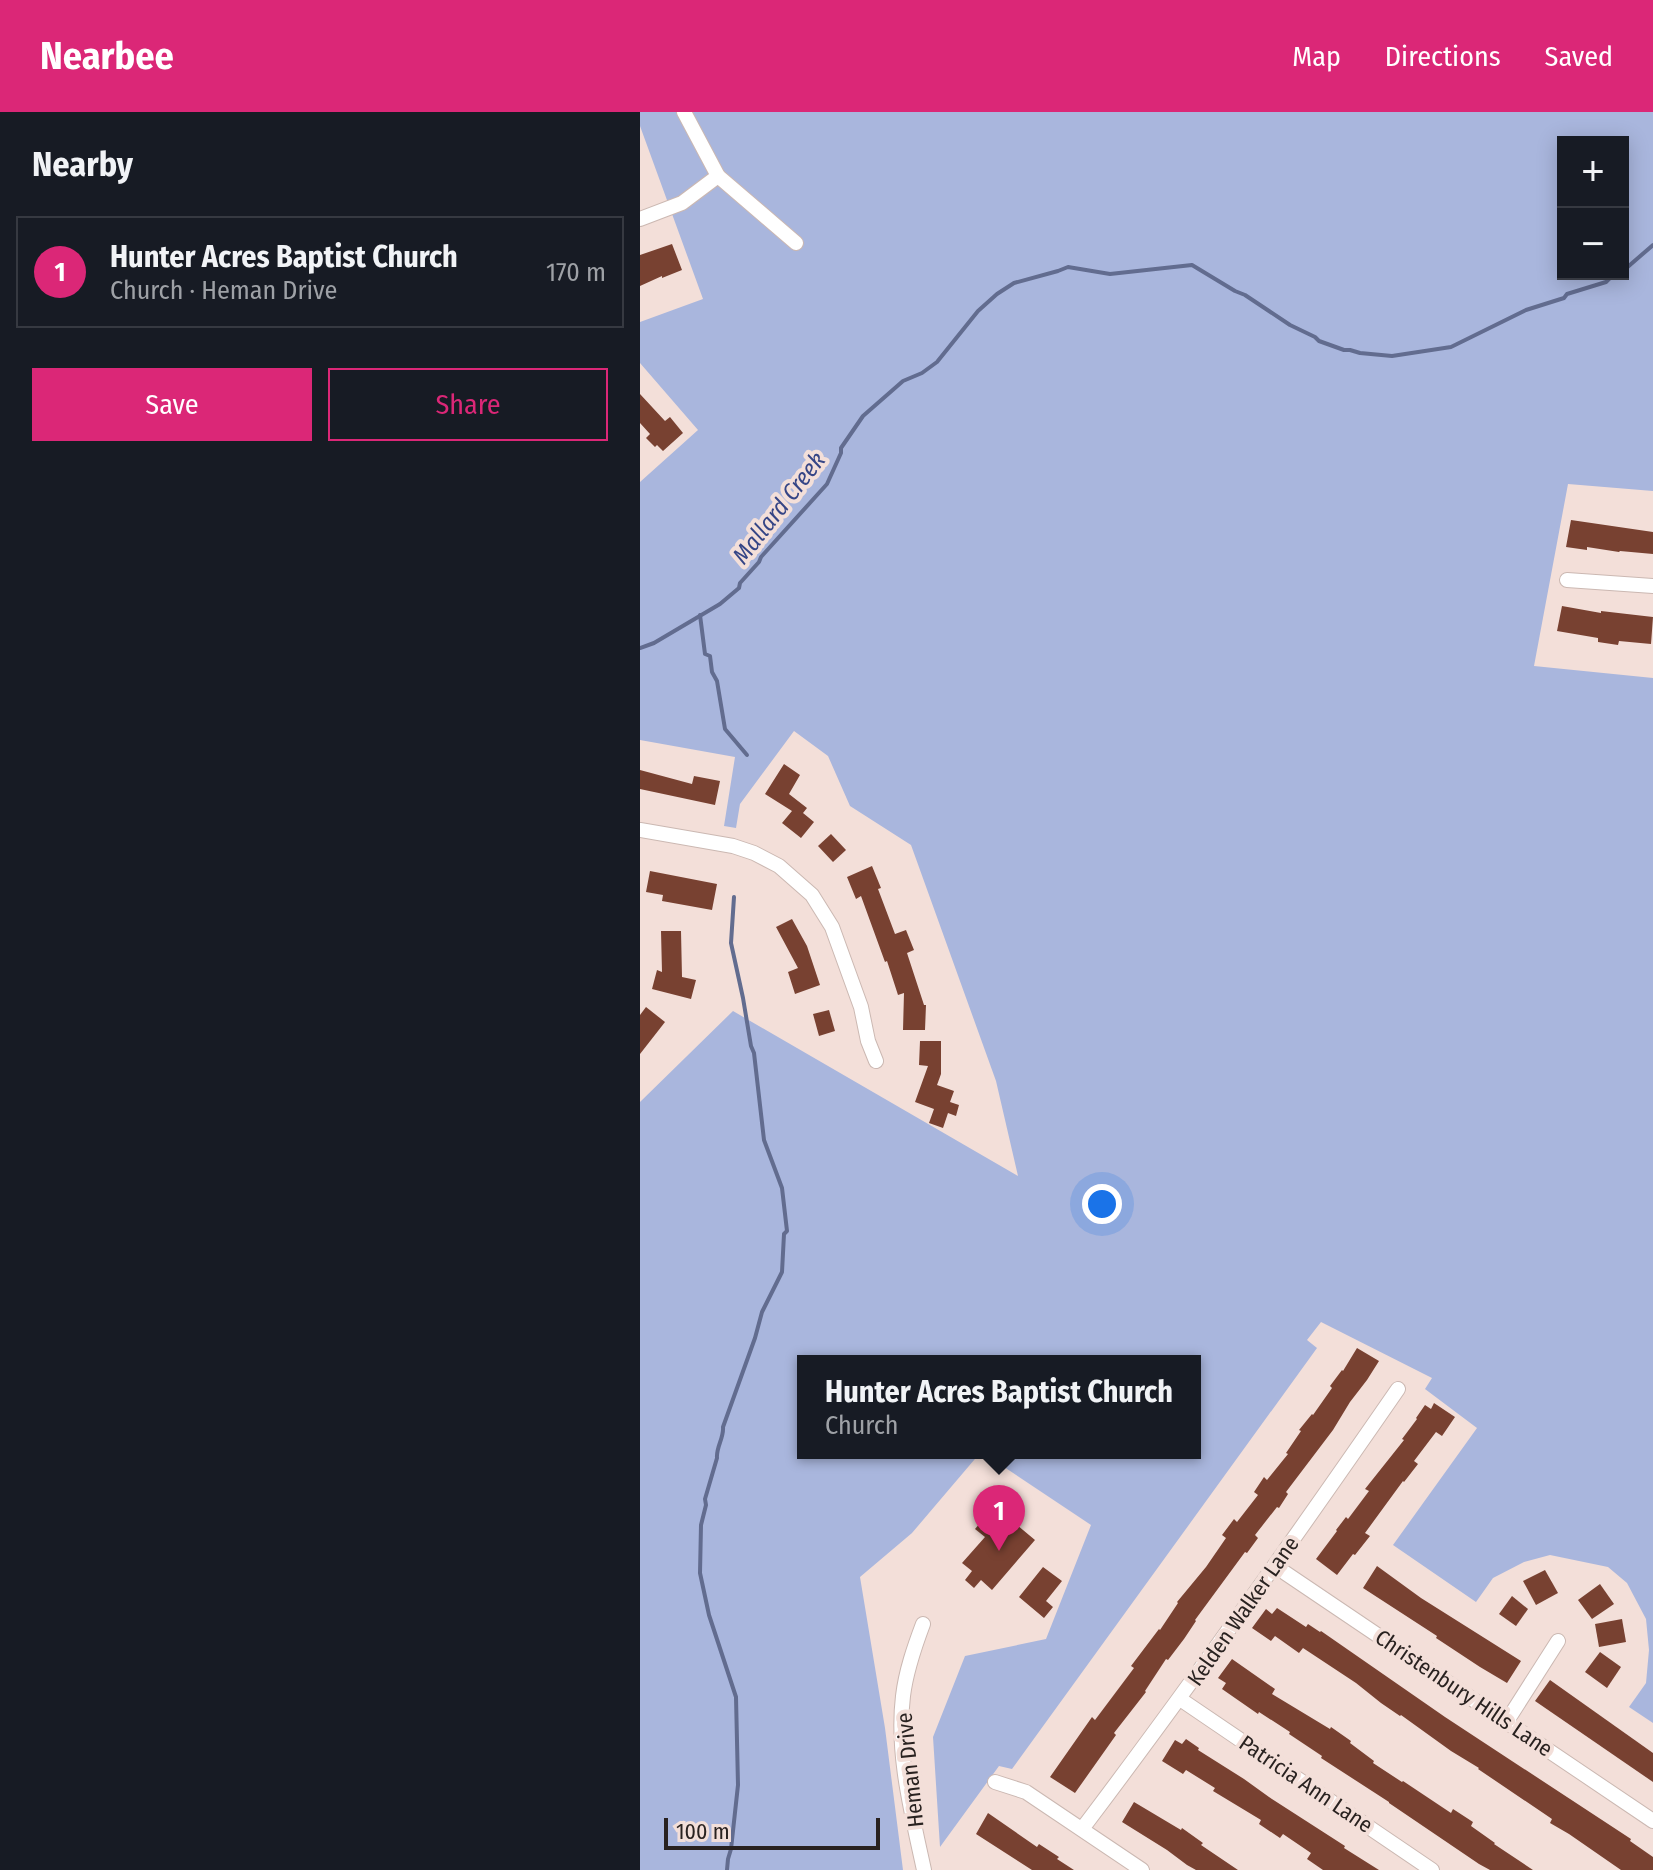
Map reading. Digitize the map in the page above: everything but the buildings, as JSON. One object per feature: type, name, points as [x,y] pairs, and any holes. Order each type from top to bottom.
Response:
[{"type":"street","points":[[684,112],[718,176],[796,243]]},
{"type":"street","points":[[640,219],[682,203],[718,176]]},
{"type":"street","points":[[1567,580],[1653,586]]},
{"type":"street","points":[[640,830],[733,846],[754,853],[779,866],[812,895],[832,927],[861,1007],[876,1061]]},
{"type":"street","name":"Kelden Walker Lane","points":[[1082,1829],[1180,1699],[1398,1389]]},
{"type":"street","name":"Christenbury Hills Lane","points":[[1275,1566],[1653,1821]]},
{"type":"street","name":"Heman Drive","points":[[923,1624],[909,1664],[902,1711],[902,1743],[924,1870]]},
{"type":"street","points":[[1507,1721],[1558,1641]]},
{"type":"street","name":"Patricia Ann Lane","points":[[1180,1699],[1432,1870]]},
{"type":"street","points":[[995,1782],[1026,1792],[1142,1870]]},
{"type":"shaded area","points":[[640,112],[1653,112],[1653,491],[1568,484],[1534,666],[1653,678],[1653,1723],[1629,1707],[1646,1683],[1649,1650],[1646,1619],[1627,1583],[1608,1567],[1550,1555],[1524,1562],[1493,1578],[1476,1602],[1393,1545],[1477,1428],[1425,1389],[1432,1378],[1321,1322],[1307,1340],[1317,1348],[1012,1769],[999,1766],[940,1847],[933,1737],[965,1656],[1046,1639],[1091,1525],[992,1459],[1201,1459],[1201,1355],[797,1355],[797,1459],[975,1459],[912,1533],[860,1577],[885,1728],[903,1870],[640,1870],[640,1102],[733,1011],[1018,1176],[996,1081],[911,845],[850,806],[828,756],[794,731],[740,804],[736,828],[724,826],[735,757],[640,740],[640,482],[698,430],[640,363],[640,322],[703,299],[640,126]]},
{"type":"waterway","name":"Mallard Creek","points":[[1629,266],[1653,245]]},
{"type":"waterway","name":"Mallard Creek","points":[[640,648],[720,604],[739,588],[761,557],[827,484],[841,448],[863,416],[903,381],[937,362],[978,311],[1014,283],[1068,267],[1110,274],[1192,265],[1319,341],[1344,350],[1392,356],[1451,347],[1526,310],[1608,280]]},
{"type":"waterway","points":[[700,615],[705,654],[710,656],[717,681],[725,729],[747,755]]},
{"type":"waterway","points":[[727,1870],[738,1785],[736,1697],[709,1615],[700,1573],[701,1525],[723,1427],[762,1312],[782,1272],[784,1234],[787,1231],[782,1188],[764,1140],[754,1053],[731,943],[734,897]]},
{"type":"place","name":"Hunter Acres Baptist Church","points":[[999,1551]]}]
